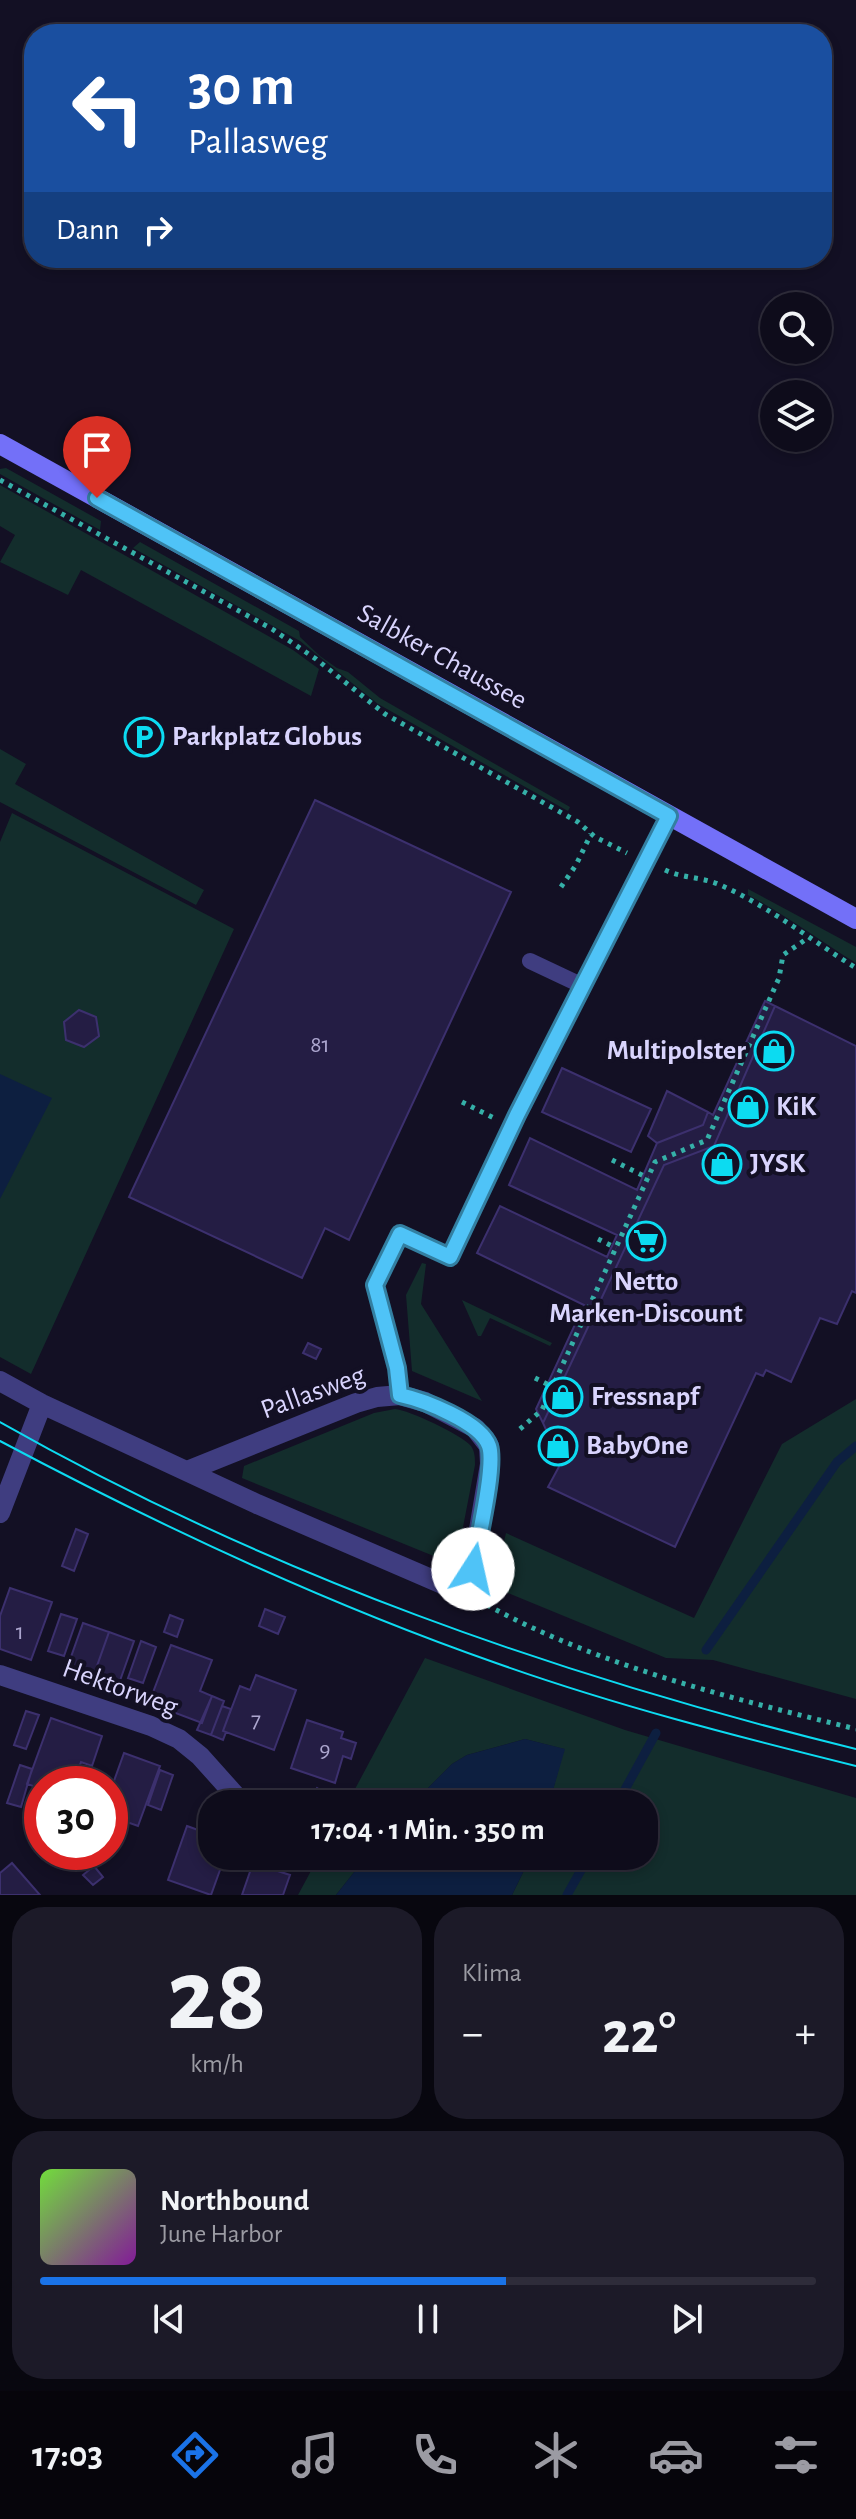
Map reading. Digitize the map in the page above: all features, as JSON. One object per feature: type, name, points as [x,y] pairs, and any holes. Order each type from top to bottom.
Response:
[{"type":"main road","name":"Salbker Chaussee","points":[[0,444],[856,919]]},
{"type":"street","points":[[0,1381],[42,1404],[187,1471],[468,1595]]},
{"type":"street","name":"Pallasweg","points":[[187,1471],[356,1403],[400,1395],[425,1402],[470,1424],[484,1436],[489,1446],[490,1464],[468,1595]]},
{"type":"street","points":[[0,1513],[42,1404]]},
{"type":"street","name":"Hektorweg","points":[[0,1675],[151,1726],[179,1739],[200,1756],[230,1790]]},
{"type":"lane","points":[[400,1395],[397,1368],[375,1285],[400,1234],[450,1257],[512,1126],[669,816]]},
{"type":"lane","points":[[530,961],[583,986]]},
{"type":"path","points":[[0,480],[272,629],[316,659],[385,714],[578,822],[605,843]]},
{"type":"path","points":[[561,887],[591,834]]},
{"type":"path","points":[[677,876],[707,880],[722,886],[856,968]]},
{"type":"path","points":[[520,1429],[542,1410],[655,1162],[707,1140],[779,978],[783,955],[808,938]]},
{"type":"path","points":[[462,1102],[492,1117]]},
{"type":"path","points":[[612,1160],[648,1178]]},
{"type":"path","points":[[598,1239],[616,1248]]},
{"type":"path","points":[[563,1310],[584,1319]]},
{"type":"path","points":[[535,1378],[553,1387]]},
{"type":"path","points":[[468,1595],[520,1622],[666,1678],[719,1695],[856,1729]]},
{"type":"green space","points":[[6,468],[101,521],[100,530],[0,474],[0,469]]},
{"type":"green space","points":[[0,485],[293,650],[319,669],[311,696],[81,570],[68,595],[0,562],[15,535],[0,526]]},
{"type":"green space","points":[[140,542],[299,631],[300,637],[320,656],[348,672],[380,698],[570,807],[568,811],[378,704],[300,641],[133,548]]},
{"type":"green space","points":[[0,749],[26,764],[15,784],[204,890],[196,905],[0,802]]},
{"type":"green space","points":[[12,813],[234,929],[31,1374],[0,1357],[0,842]]},
{"type":"green space","points":[[748,889],[856,947],[856,963],[748,895]]},
{"type":"green space","points":[[422,1263],[426,1264],[421,1304],[482,1401],[412,1371],[406,1295]]},
{"type":"green space","points":[[462,1300],[552,1343],[550,1346],[490,1318],[481,1336],[478,1336]]},
{"type":"green space","points":[[856,1399],[856,1699],[713,1660],[666,1658],[503,1591],[496,1575],[506,1533],[694,1618],[782,1444]]},
{"type":"green space","points":[[395,1409],[447,1430],[466,1441],[473,1451],[475,1465],[458,1553],[452,1559],[441,1559],[242,1478],[244,1466],[374,1413]]},
{"type":"green space","points":[[425,1658],[625,1730],[856,1798],[856,1895],[512,1895],[524,1870],[658,1870],[658,1790],[553,1790],[564,1749],[525,1739],[467,1755],[452,1764],[426,1790],[354,1790]]},
{"type":"green space","points":[[311,1870],[356,1870],[336,1895],[298,1895]]},
{"type":"water","points":[[0,1074],[52,1098],[0,1199]]},
{"type":"water","points":[[525,1739],[565,1749],[553,1790],[426,1790],[452,1764],[467,1755]]},
{"type":"water","points":[[356,1870],[524,1870],[512,1895],[336,1895]]},
{"type":"building","points":[[315,800],[511,892],[349,1240],[325,1228],[302,1278],[129,1197]]},
{"type":"building","points":[[765,1001],[775,1006],[714,1146],[664,1165],[543,1423],[536,1409],[584,1305],[477,1253],[500,1206],[607,1257],[617,1235],[509,1185],[530,1138],[637,1190],[657,1143],[703,1125],[708,1112],[713,1115]]},
{"type":"building","points":[[775,1006],[856,1046],[856,1293],[852,1291],[837,1324],[820,1318],[791,1382],[766,1370],[763,1376],[756,1373],[675,1547],[548,1487],[561,1463],[543,1423],[664,1165],[714,1146]]},
{"type":"building","points":[[79,1010],[96,1017],[99,1036],[84,1047],[66,1040],[64,1022]]},
{"type":"building","points":[[562,1068],[651,1109],[631,1152],[542,1112]]},
{"type":"building","points":[[667,1091],[708,1112],[703,1125],[657,1143],[648,1136]]},
{"type":"building","points":[[308,1343],[321,1349],[316,1359],[303,1353]]},
{"type":"building","points":[[76,1529],[88,1534],[74,1571],[62,1566]]},
{"type":"building","points":[[10,1588],[52,1602],[31,1660],[0,1649],[0,1616]]},
{"type":"building","points":[[265,1609],[285,1617],[278,1634],[259,1626]]},
{"type":"building","points":[[61,1614],[77,1619],[64,1656],[48,1651]]},
{"type":"building","points":[[170,1615],[183,1620],[177,1637],[164,1632]]},
{"type":"building","points":[[83,1623],[109,1632],[92,1680],[66,1671]]},
{"type":"building","points":[[109,1632],[134,1641],[117,1689],[92,1680]]},
{"type":"building","points":[[141,1641],[156,1647],[143,1683],[128,1678]]},
{"type":"building","points":[[171,1645],[212,1660],[200,1691],[212,1696],[202,1723],[149,1703]]},
{"type":"building","points":[[256,1675],[296,1690],[274,1750],[223,1731],[240,1686],[250,1690]]},
{"type":"building","points":[[212,1696],[224,1701],[211,1735],[197,1730]]},
{"type":"building","points":[[222,1706],[231,1709],[223,1740],[211,1735]]},
{"type":"building","points":[[26,1711],[39,1715],[26,1749],[14,1745]]},
{"type":"building","points":[[51,1718],[102,1736],[92,1766],[81,1762],[80,1766],[34,1766]]},
{"type":"building","points":[[307,1720],[343,1732],[341,1738],[356,1743],[351,1759],[343,1756],[335,1783],[291,1768]]},
{"type":"building","points":[[124,1753],[160,1766],[138,1826],[128,1822],[128,1766],[119,1766]]},
{"type":"building","points":[[20,1765],[24,1766],[21,1807],[7,1803]]},
{"type":"building","points":[[160,1770],[173,1775],[161,1810],[148,1805]]},
{"type":"building","points":[[187,1826],[198,1830],[198,1870],[220,1870],[211,1895],[168,1880]]},
{"type":"building","points":[[12,1863],[40,1895],[0,1895],[0,1873]]},
{"type":"building","points":[[89,1870],[97,1870],[103,1877],[93,1885],[83,1875]]},
{"type":"building","points":[[251,1870],[275,1870],[290,1875],[283,1895],[242,1895]]},
{"type":"waterway","points":[[706,1650],[837,1462],[856,1446]]},
{"type":"waterway","points":[[625,1790],[656,1733]]},
{"type":"waterway","points":[[567,1895],[581,1870]]},
{"type":"tram line","points":[[0,1422],[102,1477],[205,1527],[417,1615],[525,1654],[634,1688],[856,1749]]},
{"type":"tram line","points":[[0,1441],[244,1561],[432,1640],[630,1706],[856,1766]]},
{"type":"place","name":"Parkplatz Globus","points":[[144,737]]},
{"type":"place","name":"Multipolster","points":[[774,1051]]},
{"type":"place","name":"KiK","points":[[748,1107]]},
{"type":"place","name":"JYSK","points":[[722,1164]]},
{"type":"place","name":"Netto Marken-Discount","points":[[646,1241]]},
{"type":"place","name":"Fressnapf","points":[[563,1397]]},
{"type":"place","name":"BabyOne","points":[[558,1446]]},
{"type":"route","points":[[97,498],[669,816],[517,1115],[450,1257],[400,1234],[375,1285],[397,1368],[400,1395],[425,1402],[470,1424],[484,1436],[489,1446],[491,1459],[473,1569]]}]
